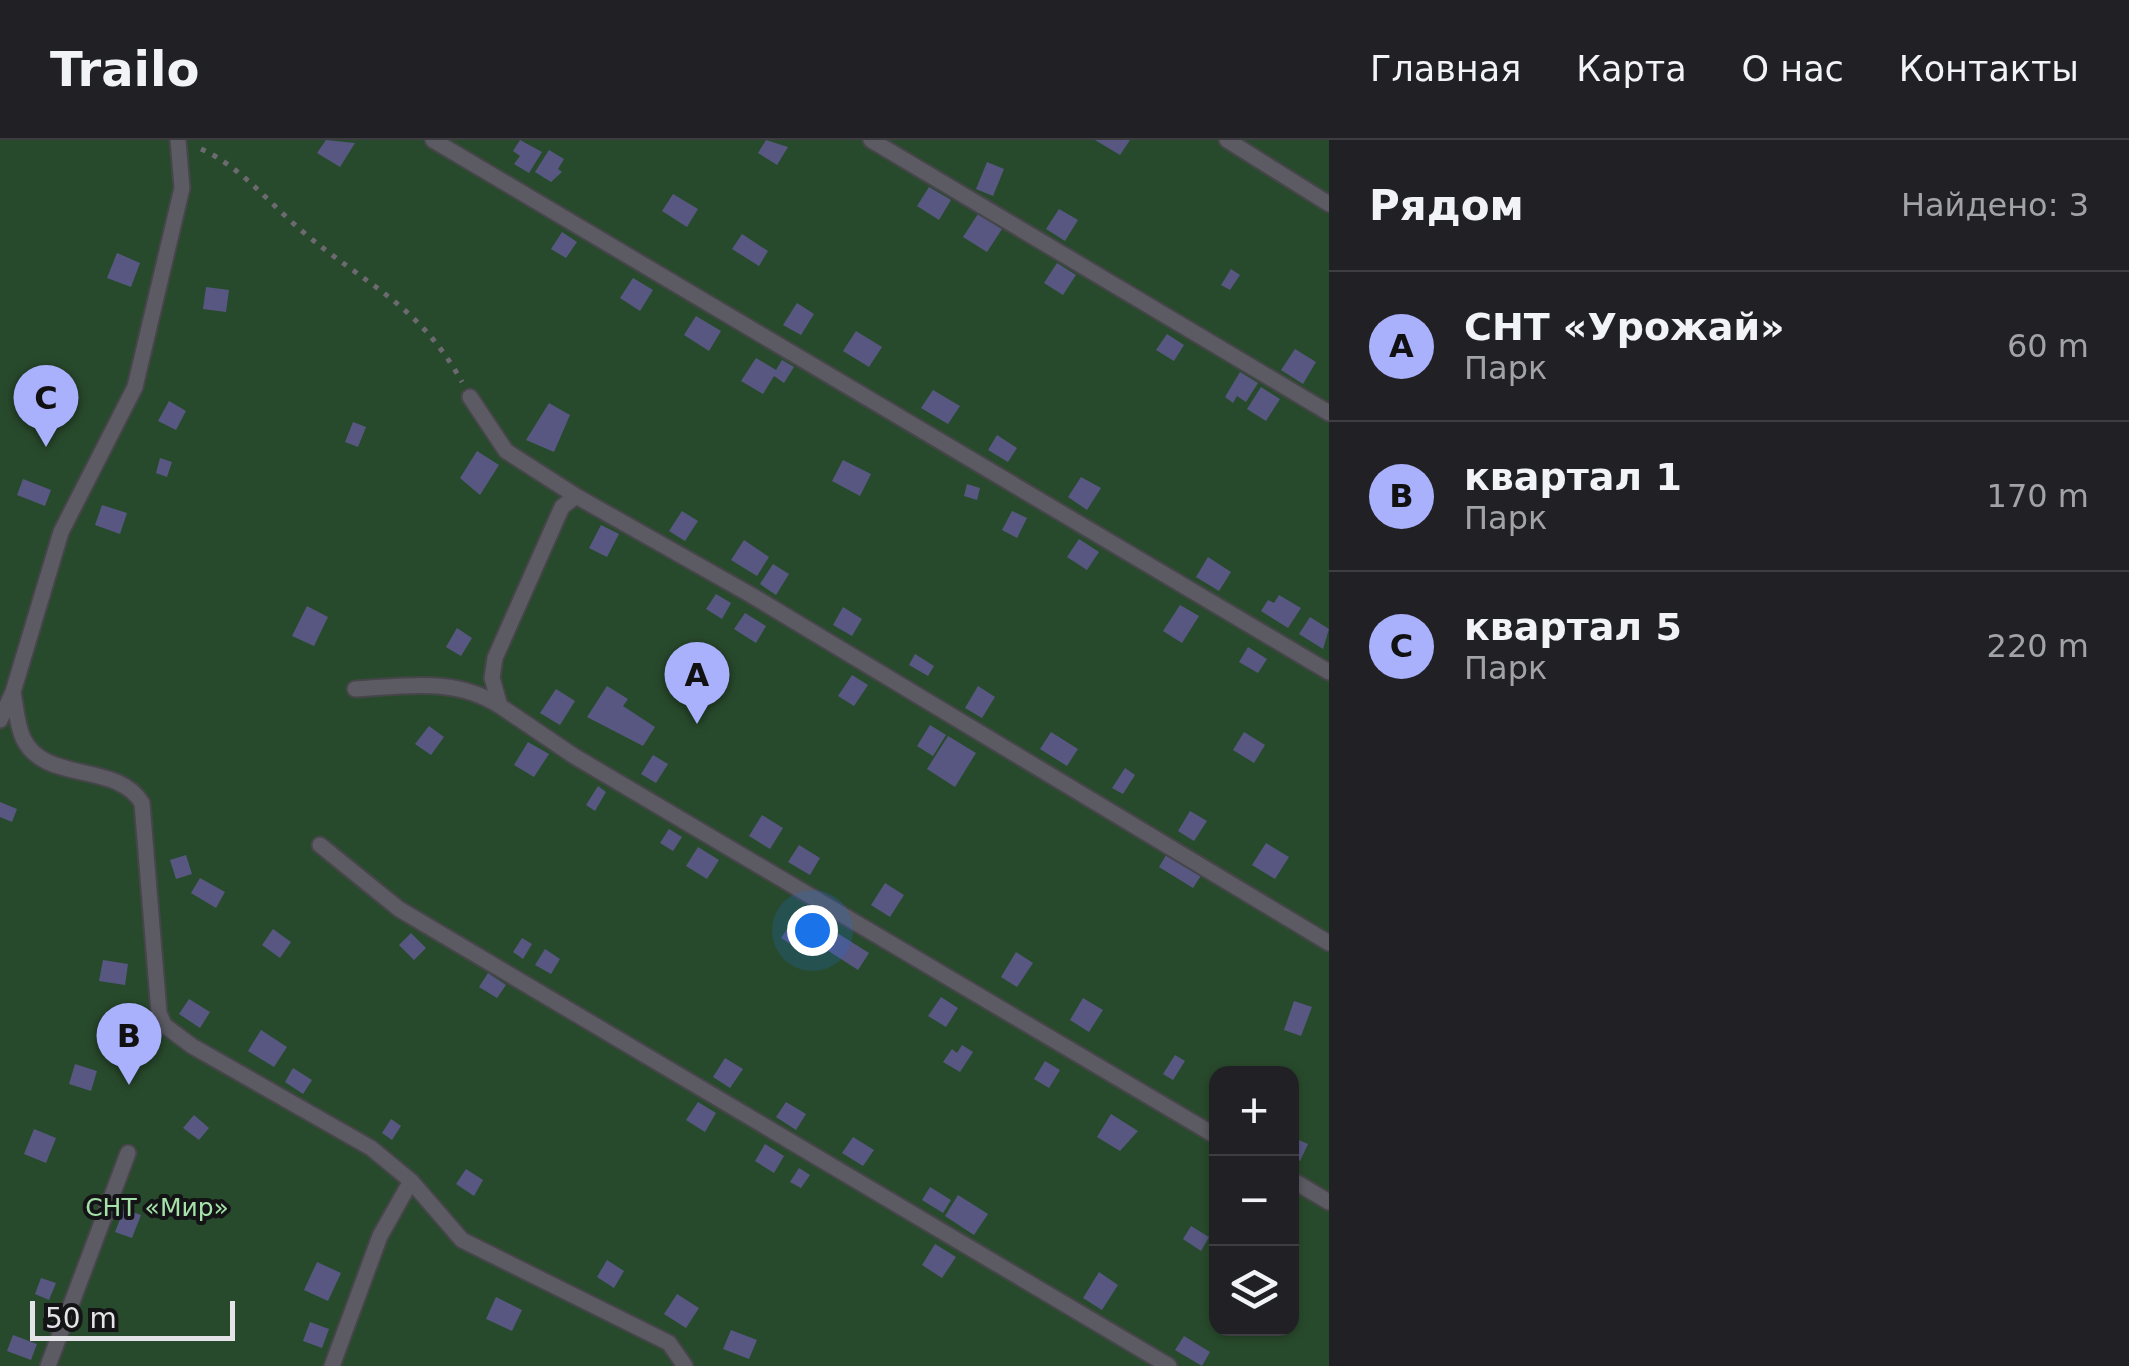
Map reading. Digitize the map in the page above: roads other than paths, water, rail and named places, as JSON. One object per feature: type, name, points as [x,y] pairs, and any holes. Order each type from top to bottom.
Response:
[{"type":"lane","points":[[433,140],[1329,672]]},
{"type":"lane","points":[[871,140],[1329,412]]},
{"type":"lane","points":[[1227,140],[1329,204]]},
{"type":"lane","points":[[0,720],[13,692],[61,532],[135,387],[178,215],[186,143]]},
{"type":"lane","points":[[470,397],[506,452],[1329,942]]},
{"type":"lane","points":[[500,706],[492,678],[494,658],[562,507],[576,496]]},
{"type":"lane","points":[[355,689],[426,684],[475,690],[574,756],[1209,1132]]},
{"type":"lane","points":[[13,692],[22,736],[44,761],[131,789],[142,803],[159,1014],[164,1024],[192,1046],[371,1148],[411,1181],[462,1240],[669,1343],[685,1366]]},
{"type":"lane","points":[[320,845],[400,908],[1169,1366]]},
{"type":"lane","points":[[48,1366],[128,1153]]},
{"type":"lane","points":[[332,1366],[380,1236],[411,1181]]},
{"type":"lane","points":[[1299,1184],[1329,1202]]},
{"type":"place","name":"квартал 5","points":[[46,447]]},
{"type":"place","name":"СНТ «Урожай»","points":[[697,724]]},
{"type":"place","name":"квартал 1","points":[[129,1085]]},
{"type":"park label","name":"СНТ «Мир»","points":[[157,1207]]}]
